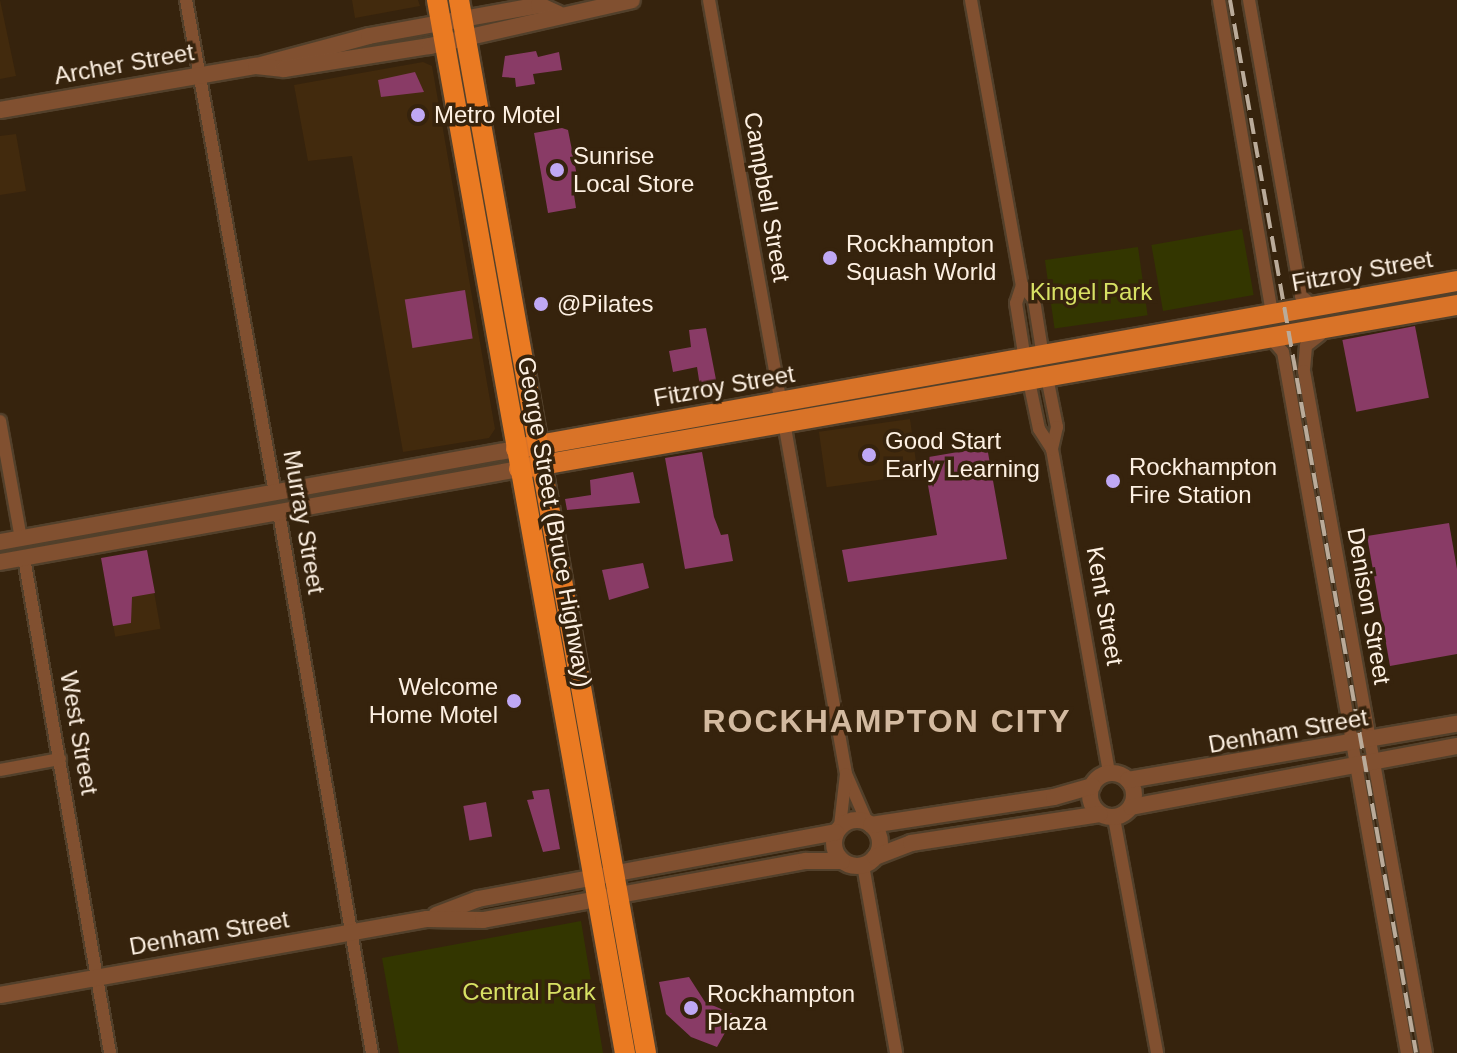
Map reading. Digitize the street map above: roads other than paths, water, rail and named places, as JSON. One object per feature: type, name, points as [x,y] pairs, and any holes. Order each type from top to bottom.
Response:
[{"type":"highway","name":"George Street (Bruce Highway)","points":[[437,0],[591,879],[625,1053]]},
{"type":"highway","name":"George Street (Bruce Highway)","points":[[461,9],[646,1053]]},
{"type":"main road","name":"Fitzroy Street","points":[[518,459],[783,412],[1034,358],[1457,281]]},
{"type":"main road","name":"Fitzroy Street","points":[[783,412],[1038,379],[1457,305]]},
{"type":"main road","name":"Kent Street","points":[[1034,358],[1038,379]]},
{"type":"street","name":"Murray Street","points":[[186,0],[353,931],[372,1053]]},
{"type":"street","name":"Archer Street","points":[[0,110],[256,66],[284,69],[444,33],[467,39],[544,24],[558,14],[632,0]]},
{"type":"street","name":"Campbell Street","points":[[709,0],[846,774],[869,823]]},
{"type":"street","name":"Kent Street","points":[[971,0],[1022,285],[1034,300],[1034,358]]},
{"type":"street","points":[[1219,0],[1272,314]]},
{"type":"street","points":[[1249,0],[1301,296],[1315,306]]},
{"type":"street","name":"Archer Street","points":[[444,33],[461,9],[539,5],[558,14]]},
{"type":"street","name":"Kent Street","points":[[1022,285],[1016,303],[1034,358]]},
{"type":"street","name":"Denison Street","points":[[1384,316],[1316,336],[1303,360],[1426,1053]]},
{"type":"street","name":"Denison Street","points":[[1269,336],[1283,352],[1407,1053]]},
{"type":"street","name":"Kent Street","points":[[1038,379],[1039,429],[1052,449]]},
{"type":"street","name":"Kent Street","points":[[1038,379],[1057,427],[1052,449],[1109,773]]},
{"type":"street","name":"West Street","points":[[0,421],[110,1053]]},
{"type":"street","name":"Fitzroy Street","points":[[0,542],[401,471],[518,459]]},
{"type":"street","name":"Fitzroy Street","points":[[0,562],[405,490],[518,459]]},
{"type":"street","points":[[401,471],[405,490]]},
{"type":"street","name":"Denham Street","points":[[1128,780],[1457,724]]},
{"type":"street","name":"Denham Street","points":[[1131,807],[1457,746]]},
{"type":"street","points":[[0,770],[60,759]]},
{"type":"street","points":[[1109,773],[1128,780],[1135,793],[1131,807],[1107,816],[911,843],[869,861],[842,861],[834,847],[838,829],[1054,797],[1092,786],[1109,773]]},
{"type":"street","name":"Campbell Street","points":[[838,829],[846,774]]},
{"type":"street","points":[[1092,786],[1090,798],[1107,816],[1157,1053]]},
{"type":"street","points":[[869,823],[879,837],[869,861],[896,1053]]},
{"type":"street","name":"Denham Street","points":[[427,919],[478,899],[838,829]]},
{"type":"street","name":"Denham Street","points":[[0,995],[427,919],[483,920],[806,861],[842,861]]},
{"type":"railway","points":[[1230,0],[1416,1053]]},
{"type":"place","name":"Metro Motel","points":[[418,115]]},
{"type":"place","name":"Sunrise Local Store","points":[[557,170]]},
{"type":"place","name":"Rockhampton Squash World","points":[[830,258]]},
{"type":"place","name":"@Pilates","points":[[541,304]]},
{"type":"place","name":"Good Start Early Learning","points":[[869,455]]},
{"type":"place","name":"Rockhampton Fire Station","points":[[1113,481]]},
{"type":"place","name":"Welcome Home Motel","points":[[514,701]]},
{"type":"place","name":"Rockhampton Plaza","points":[[691,1008]]},
{"type":"district","name":"ROCKHAMPTON CITY","points":[[887,721]]},
{"type":"park label","name":"Kingel Park","points":[[1091,292]]},
{"type":"park label","name":"Central Park","points":[[529,992]]}]
